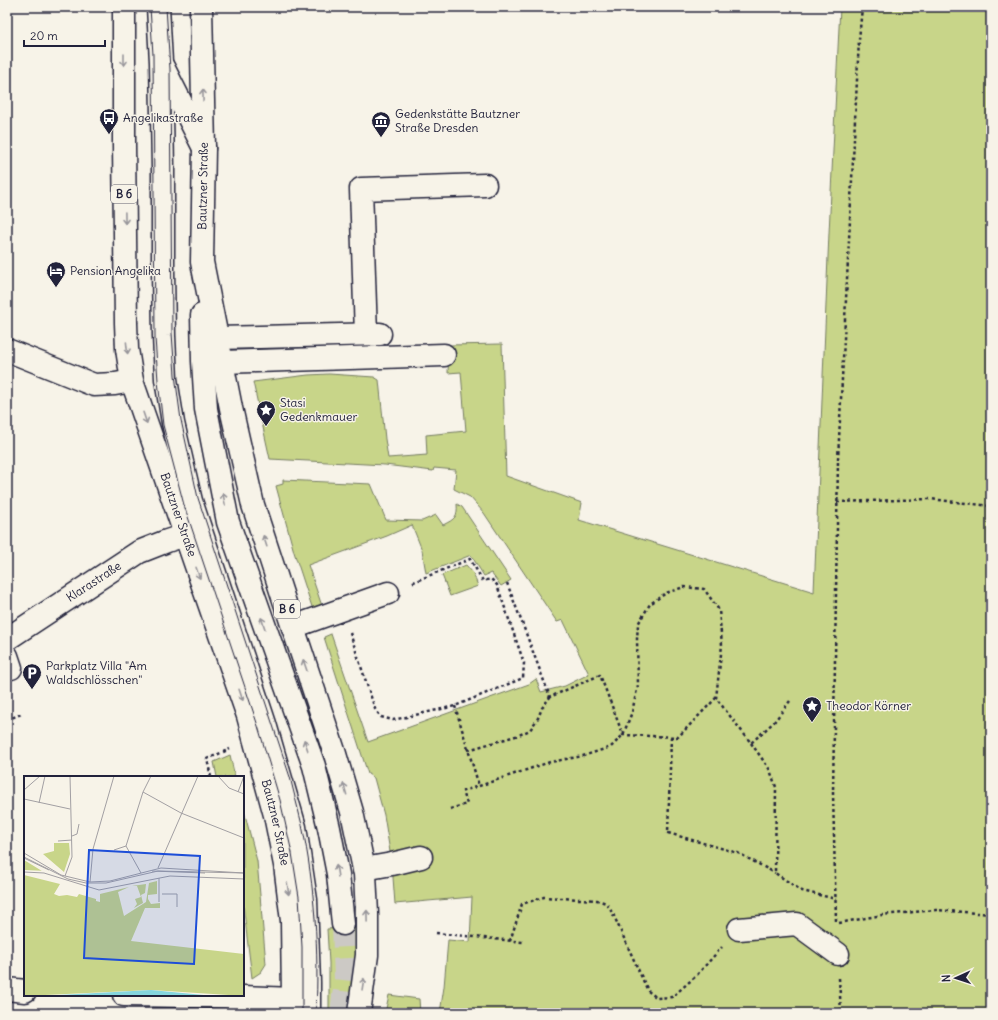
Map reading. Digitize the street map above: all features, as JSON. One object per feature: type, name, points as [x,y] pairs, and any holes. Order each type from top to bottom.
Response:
[{"type":"main road","name":"Bautzner Straße","points":[[124,7],[126,323],[127,349],[132,381],[248,716],[275,815],[285,865],[292,921],[298,1008]]},
{"type":"main road","points":[[158,7],[161,62],[164,322],[166,379],[172,423],[191,501],[202,538],[265,724],[294,826],[306,900],[309,982],[298,1008],[244,997],[184,996]]},
{"type":"main road","name":"Bautzner Straße","points":[[201,7],[204,148],[202,262],[231,408],[253,505],[336,754],[352,812],[364,869],[367,914],[367,955],[359,1013]]},
{"type":"main road","points":[[161,62],[204,148]]},
{"type":"main road","points":[[217,338],[373,334],[361,189],[485,185]]},
{"type":"main road","points":[[202,262],[203,361],[206,409],[228,522],[314,766],[338,874],[343,924]]},
{"type":"main road","points":[[7,350],[94,385],[115,384],[132,381]]},
{"type":"main road","points":[[222,362],[444,355]]},
{"type":"main road","points":[[167,386],[163,425],[171,496]]},
{"type":"main road","name":"Klarastraße","points":[[7,639],[139,552],[185,535]]},
{"type":"main road","points":[[293,628],[388,593]]},
{"type":"main road","points":[[364,869],[421,857]]},
{"type":"main road","points":[[739,930],[797,924],[838,954]]},
{"type":"main road","points":[[7,989],[24,991]]},
{"type":"path","points":[[862,7],[837,502],[833,793],[836,923],[882,915],[936,910],[991,914]]},
{"type":"path","points":[[837,502],[930,499],[991,506]]},
{"type":"path","points":[[342,610],[375,709],[381,718],[393,720],[455,706],[523,678],[524,663],[497,585],[491,579],[483,581],[470,559],[388,593]]},
{"type":"path","points":[[506,584],[550,697]]},
{"type":"path","points":[[450,809],[467,804],[463,791],[550,762],[583,756],[611,747],[623,735],[632,712],[638,685],[638,624],[650,604],[666,593],[684,587],[704,589],[719,610],[722,645],[716,698],[678,737],[623,735]]},
{"type":"path","points":[[468,750],[520,735],[530,730],[550,697],[600,675],[623,735]]},
{"type":"path","points":[[716,698],[770,770],[776,787],[775,873]]},
{"type":"path","points":[[751,743],[774,722],[790,701]]},
{"type":"path","points":[[455,706],[479,786]]},
{"type":"path","points":[[7,720],[21,714]]},
{"type":"path","points":[[671,737],[668,834],[738,854],[775,873],[802,891],[836,899]]},
{"type":"path","points":[[211,776],[207,759],[254,738]]},
{"type":"path","points":[[510,941],[522,904],[544,897],[597,900],[606,903],[613,914],[648,991],[657,998],[672,997],[696,976],[739,930]]},
{"type":"path","points":[[436,933],[523,942]]},
{"type":"green space","points":[[840,7],[991,7],[991,1013],[440,1013],[448,940],[470,942],[472,897],[395,904],[392,864],[384,815],[374,778],[368,774],[324,637],[331,634],[368,742],[529,684],[536,679],[541,692],[565,686],[589,674],[563,620],[557,622],[484,513],[470,497],[454,489],[456,470],[434,468],[433,471],[385,465],[270,459],[253,382],[308,375],[329,374],[374,377],[379,380],[388,458],[427,455],[426,435],[466,431],[461,372],[448,373],[449,345],[502,344],[506,476],[582,503],[579,520],[814,592]]},
{"type":"green space","points":[[283,480],[371,484],[386,520],[422,521],[436,515],[443,525],[455,517],[457,512],[457,504],[462,507],[511,580],[501,586],[491,573],[484,576],[471,555],[426,573],[422,550],[412,525],[387,536],[308,565],[323,609],[314,613],[294,552],[276,486],[283,484]]},
{"type":"green space","points":[[466,565],[473,573],[478,586],[450,596],[442,575]]},
{"type":"green space","points":[[230,755],[235,776],[217,776],[214,762]]},
{"type":"green space","points":[[244,811],[257,861],[266,964],[261,972],[252,978],[244,912]]},
{"type":"green space","points":[[358,927],[356,961],[349,1013],[329,1013],[327,929]]},
{"type":"green space","points":[[389,995],[419,999],[420,1013],[385,1013]]},
{"type":"tunnel","points":[[341,1013],[345,979],[343,924]]},
{"type":"tram line","points":[[150,7],[153,55],[155,338],[163,425],[184,505],[258,726],[280,800],[292,853],[299,897],[302,947],[302,1013]]},
{"type":"tram line","points":[[166,7],[170,69],[172,333],[175,375],[181,420],[198,498],[290,777],[302,825],[310,872],[315,919],[317,966],[316,1013]]},
{"type":"place","name":"Angelikastraße","points":[[109,135]]},
{"type":"place","name":"Gedenkstätte Bautzner Straße Dresden","points":[[381,138]]},
{"type":"place","name":"Pension Angelika","points":[[56,288]]},
{"type":"place","name":"Stasi Gedenkmauer","points":[[266,427]]},
{"type":"place","name":"Parkplatz Villa \"Am Waldschlösschen\"","points":[[32,690]]},
{"type":"place","name":"Theodor Körner","points":[[812,723]]}]
